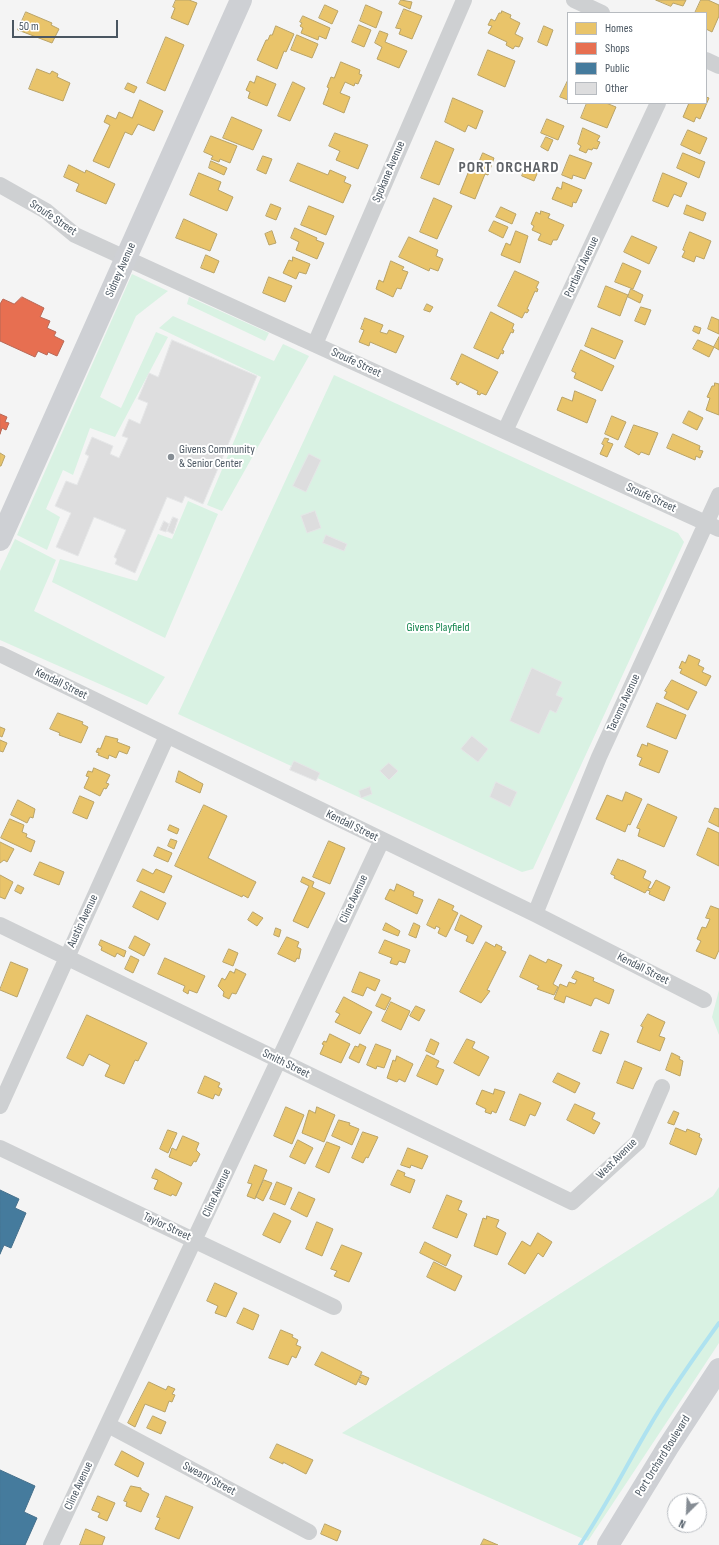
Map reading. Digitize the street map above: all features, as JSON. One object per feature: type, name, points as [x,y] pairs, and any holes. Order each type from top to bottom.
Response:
[{"type":"main road","name":"Sidney Avenue","points":[[0,540],[127,258],[240,0]]},
{"type":"main road","name":"Port Orchard Boulevard","points":[[608,1545],[668,1447],[719,1369]]},
{"type":"street","name":"Spokane Avenue","points":[[315,344],[464,0]]},
{"type":"street","points":[[574,0],[600,12]]},
{"type":"street","points":[[707,60],[719,66]]},
{"type":"street","name":"Portland Avenue","points":[[505,431],[658,104]]},
{"type":"street","name":"Sroufe Street","points":[[0,185],[46,211],[75,234],[713,526]]},
{"type":"street","name":"Tacoma Avenue","points":[[535,914],[599,757],[713,526],[719,495]]},
{"type":"street","name":"Kendall Street","points":[[0,654],[535,914],[704,1000]]},
{"type":"street","name":"Austin Avenue","points":[[0,1106],[167,736]]},
{"type":"street","name":"Cline Avenue","points":[[51,1545],[382,840]]},
{"type":"street","name":"Smith Street","points":[[0,925],[67,956],[279,1061],[572,1202]]},
{"type":"street","name":"West Avenue","points":[[572,1202],[638,1142],[662,1086]]},
{"type":"street","name":"Taylor Street","points":[[0,1148],[334,1307]]},
{"type":"street","name":"Sweany Street","points":[[108,1425],[310,1532]]},
{"type":"green space","points":[[132,274],[168,291],[136,316],[100,397],[121,408],[156,332],[168,337],[115,437],[90,428],[73,475],[63,470],[46,509],[60,517],[47,550],[17,535]]},
{"type":"green space","points":[[189,297],[269,333],[265,341],[187,304]]},
{"type":"green space","points":[[173,316],[274,361],[283,344],[309,356],[222,511],[207,505],[261,377],[159,328]]},
{"type":"green space","name":"Givens Playfield","points":[[334,375],[678,533],[684,542],[533,869],[522,872],[178,714]]},
{"type":"green space","points":[[188,501],[218,514],[165,638],[52,582],[60,559],[137,581],[158,534],[172,539]]},
{"type":"green space","points":[[15,539],[56,560],[34,611],[165,677],[147,705],[0,640],[0,571]]},
{"type":"green space","points":[[719,990],[719,1035],[712,1017]]},
{"type":"green space","points":[[719,1187],[719,1343],[588,1541],[342,1433],[713,1196]]},
{"type":"building: Homes","points":[[176,0],[189,0],[197,3],[188,25],[171,18]]},
{"type":"building: Homes","points":[[401,0],[412,2],[410,9],[399,4]]},
{"type":"building: Homes","points":[[656,0],[686,0],[683,6],[673,3],[671,6]]},
{"type":"building: Homes","points":[[701,0],[708,0],[719,5],[719,16],[712,32],[707,30],[707,12],[695,12]]},
{"type":"building: Homes","points":[[325,5],[338,11],[332,24],[319,18]]},
{"type":"building: Homes","points":[[366,5],[382,12],[376,28],[360,21]]},
{"type":"building: Homes","points":[[404,9],[422,16],[412,39],[399,34],[401,29],[396,28]]},
{"type":"building: Homes","points":[[502,11],[511,15],[510,18],[520,23],[515,34],[523,38],[519,47],[515,46],[513,49],[506,45],[507,42],[488,33],[492,26],[488,25],[491,19],[495,21],[499,13]]},
{"type":"building: Homes","points":[[26,12],[52,23],[51,25],[59,29],[52,43],[18,30]]},
{"type":"building: Homes","points":[[303,16],[330,28],[326,39],[319,36],[318,40],[301,33],[303,28],[300,26],[302,23],[300,22]]},
{"type":"building: Homes","points":[[359,25],[371,30],[364,47],[352,42]]},
{"type":"building: Homes","points":[[276,26],[294,34],[286,52],[284,51],[277,69],[257,60],[266,40],[268,40],[270,35],[272,35]]},
{"type":"building: Homes","points":[[544,26],[553,30],[547,46],[538,42]]},
{"type":"building: Homes","points":[[380,31],[388,34],[385,42],[407,51],[399,68],[377,59],[382,47],[375,43]]},
{"type":"building: Homes","points":[[297,35],[318,44],[312,58],[291,50]]},
{"type":"building: Homes","points":[[166,37],[184,45],[165,91],[147,83]]},
{"type":"building: Homes","points":[[488,50],[515,61],[505,87],[478,75]]},
{"type":"building: Homes","points":[[341,62],[360,70],[359,74],[362,75],[358,84],[355,83],[354,86],[345,82],[340,93],[350,97],[344,113],[323,104],[329,88],[327,87],[331,77],[334,78]]},
{"type":"building: Homes","points":[[37,69],[50,74],[52,71],[58,74],[57,77],[70,83],[63,101],[29,89]]},
{"type":"building: Homes","points":[[257,76],[276,84],[267,106],[248,98],[250,92],[246,90],[250,81],[254,83]]},
{"type":"building: Homes","points":[[293,82],[305,88],[290,121],[278,116]]},
{"type":"building: Homes","points":[[567,82],[567,100],[560,97]]},
{"type":"building: Homes","points":[[128,83],[137,87],[134,93],[125,89]]},
{"type":"building: Homes","points":[[453,98],[483,111],[476,129],[468,125],[465,132],[445,122]]},
{"type":"building: Homes","points":[[140,100],[163,111],[154,131],[138,124],[132,135],[125,132],[109,168],[93,161],[110,125],[104,122],[107,115],[116,119],[119,112],[132,118]]},
{"type":"building: Homes","points":[[587,104],[608,104],[616,107],[607,128],[581,118]]},
{"type":"building: Homes","points":[[689,104],[706,104],[700,119],[696,117],[694,122],[683,117]]},
{"type":"building: Homes","points":[[232,117],[262,130],[253,150],[223,138]]},
{"type":"building: Homes","points":[[547,119],[564,126],[558,140],[541,133]]},
{"type":"building: Homes","points":[[583,128],[600,136],[597,141],[600,142],[597,149],[588,149],[586,153],[579,150],[581,146],[578,144]]},
{"type":"building: Homes","points":[[688,130],[707,138],[700,154],[681,145]]},
{"type":"building: Homes","points":[[335,133],[368,145],[358,169],[336,160],[340,151],[329,146]]},
{"type":"building: Homes","points":[[211,136],[237,146],[230,163],[220,159],[219,162],[211,159],[213,156],[204,152]]},
{"type":"building: Homes","points":[[546,137],[553,140],[548,151],[541,147]]},
{"type":"building: Homes","points":[[436,141],[454,149],[439,185],[421,178]]},
{"type":"building: Homes","points":[[483,153],[494,158],[488,175],[485,174],[475,199],[460,193],[470,168],[475,170]]},
{"type":"building: Homes","points":[[683,153],[705,162],[699,178],[677,168]]},
{"type":"building: Homes","points":[[570,155],[592,163],[585,179],[573,175],[572,179],[562,175]]},
{"type":"building: Homes","points":[[263,156],[272,159],[266,174],[257,170]]},
{"type":"building: Homes","points":[[211,161],[227,168],[224,175],[209,168]]},
{"type":"building: Homes","points":[[298,163],[328,175],[330,170],[346,177],[344,182],[351,185],[343,203],[290,181]]},
{"type":"building: Homes","points":[[527,164],[539,169],[534,181],[522,176]]},
{"type":"building: Homes","points":[[69,165],[85,173],[86,170],[115,184],[106,204],[76,191],[79,184],[64,177]]},
{"type":"building: Homes","points":[[199,173],[221,182],[218,190],[233,197],[227,211],[190,195]]},
{"type":"building: Homes","points":[[663,173],[687,183],[681,197],[674,194],[668,207],[653,201]]},
{"type":"building: Homes","points":[[563,182],[582,190],[576,203],[573,202],[572,207],[552,199],[557,187],[561,189]]},
{"type":"building: Homes","points":[[434,198],[452,206],[437,239],[420,232]]},
{"type":"building: Homes","points":[[271,204],[281,208],[276,220],[266,216]]},
{"type":"building: Homes","points":[[687,205],[706,213],[703,221],[684,214]]},
{"type":"building: Homes","points":[[309,206],[334,216],[326,235],[301,225]]},
{"type":"building: Homes","points":[[501,207],[516,214],[512,224],[496,217]]},
{"type":"building: Homes","points":[[541,211],[550,214],[548,218],[564,225],[557,240],[553,240],[551,245],[538,240],[541,234],[532,230],[534,226],[531,224],[536,212],[540,214]]},
{"type":"building: Homes","points":[[184,219],[217,234],[210,251],[176,238]]},
{"type":"building: Homes","points":[[494,221],[508,227],[503,238],[489,231]]},
{"type":"building: Homes","points":[[295,228],[317,238],[316,240],[324,243],[317,259],[296,250],[299,242],[291,238]]},
{"type":"building: Homes","points":[[272,231],[276,243],[269,245],[265,234]]},
{"type":"building: Homes","points":[[516,231],[528,236],[520,263],[501,255],[506,243],[510,245]]},
{"type":"building: Homes","points":[[690,232],[711,241],[704,259],[696,256],[694,262],[682,257]]},
{"type":"building: Homes","points":[[632,236],[657,247],[649,264],[624,252]]},
{"type":"building: Homes","points":[[409,237],[438,250],[436,256],[443,259],[438,271],[430,268],[429,271],[399,257]]},
{"type":"building: Homes","points":[[206,255],[219,261],[214,273],[201,268]]},
{"type":"building: Homes","points":[[293,257],[310,264],[306,274],[299,272],[296,279],[283,273],[289,260],[292,261]]},
{"type":"building: Homes","points":[[391,261],[404,267],[402,270],[408,272],[401,289],[397,288],[393,297],[376,289],[379,280],[383,282]]},
{"type":"building: Homes","points":[[623,263],[641,271],[633,289],[615,282]]},
{"type":"building: Homes","points":[[515,271],[539,282],[536,288],[538,289],[537,292],[535,291],[527,309],[529,310],[527,313],[525,312],[522,318],[498,306]]},
{"type":"building: Homes","points":[[269,277],[292,286],[285,302],[263,293]]},
{"type":"building: Homes","points":[[606,286],[628,295],[620,316],[598,307]]},
{"type":"building: Homes","points":[[631,289],[643,295],[640,303],[628,297]]},
{"type":"building: Homes","points":[[427,304],[433,307],[430,312],[424,310]]},
{"type":"building: Homes","points":[[641,307],[651,310],[645,325],[635,321]]},
{"type":"building: Homes","points":[[491,312],[514,324],[512,329],[514,330],[513,333],[511,332],[502,350],[504,351],[503,354],[501,353],[498,359],[474,348]]},
{"type":"building: Homes","points":[[712,317],[719,320],[719,334],[708,329]]},
{"type":"building: Homes","points":[[365,318],[383,325],[380,332],[387,334],[389,330],[404,336],[396,353],[370,342],[369,346],[359,342],[364,330],[361,329]]},
{"type":"building: Homes","points":[[695,326],[701,328],[699,334],[693,331]]},
{"type":"building: Homes","points":[[592,328],[623,341],[615,359],[585,346]]},
{"type":"building: Homes","points":[[719,337],[719,350],[714,347]]},
{"type":"building: Homes","points":[[698,340],[714,347],[709,357],[693,349]]},
{"type":"building: Homes","points":[[581,350],[614,366],[602,391],[574,378],[576,373],[572,371]]},
{"type":"building: Homes","points":[[462,354],[498,372],[486,395],[481,393],[480,395],[477,394],[478,391],[460,382],[458,385],[456,384],[457,382],[451,379]]},
{"type":"building: Homes","points":[[715,383],[719,384],[719,415],[706,410],[710,398],[707,397]]},
{"type":"building: Homes","points":[[575,391],[596,400],[587,423],[557,410],[562,397],[572,401]]},
{"type":"building: Homes","points":[[689,411],[703,418],[697,430],[683,423]]},
{"type":"building: Homes","points":[[612,416],[626,422],[618,440],[605,434]]},
{"type":"building: Homes","points":[[634,425],[658,433],[649,455],[641,452],[639,455],[625,447]]},
{"type":"building: Homes","points":[[673,434],[700,446],[699,450],[703,451],[700,458],[696,456],[695,460],[667,448]]},
{"type":"building: Homes","points":[[605,438],[609,439],[607,442],[613,444],[607,457],[600,454]]},
{"type":"building: Homes","points":[[0,453],[5,456],[1,466],[0,466]]},
{"type":"building: Homes","points":[[689,655],[700,660],[698,665],[704,668],[702,672],[711,676],[706,686],[680,673],[682,669],[679,668],[682,661],[685,663]]},
{"type":"building: Homes","points":[[672,680],[697,692],[688,710],[664,698],[667,692],[665,691]]},
{"type":"building: Homes","points":[[657,703],[686,715],[676,739],[647,727]]},
{"type":"building: Homes","points":[[58,713],[83,722],[82,724],[88,727],[81,743],[59,735],[60,733],[50,729]]},
{"type":"building: Homes","points":[[0,727],[5,729],[2,737],[0,736]]},
{"type":"building: Homes","points":[[106,736],[118,739],[117,742],[130,747],[127,754],[119,751],[116,758],[109,755],[108,759],[98,755],[99,753],[96,752],[98,748],[100,749]]},
{"type":"building: Homes","points":[[0,740],[7,743],[3,752],[0,751]]},
{"type":"building: Homes","points":[[648,743],[668,751],[659,773],[639,765],[642,758],[637,756],[642,744],[647,746]]},
{"type":"building: Homes","points":[[94,768],[110,775],[106,783],[109,784],[106,789],[104,788],[100,796],[84,788],[89,777],[86,776],[88,771],[92,772]]},
{"type":"building: Homes","points":[[179,771],[203,784],[200,793],[176,782]]},
{"type":"building: Homes","points":[[626,792],[642,799],[630,825],[628,824],[625,832],[596,819],[607,795],[622,801]]},
{"type":"building: Homes","points":[[80,796],[94,802],[87,819],[73,813]]},
{"type":"building: Homes","points":[[18,800],[35,809],[33,818],[30,817],[27,823],[11,815]]},
{"type":"building: Homes","points":[[648,804],[677,817],[664,847],[638,836],[640,829],[637,828]]},
{"type":"building: Homes","points":[[204,805],[227,816],[208,858],[256,882],[248,898],[243,895],[242,897],[175,866]]},
{"type":"building: Homes","points":[[715,808],[719,809],[719,827],[709,822]]},
{"type":"building: Homes","points":[[10,819],[24,825],[22,832],[27,834],[26,837],[35,841],[31,852],[1,838]]},
{"type":"building: Homes","points":[[170,825],[179,829],[177,834],[168,830]]},
{"type":"building: Homes","points":[[708,828],[719,833],[719,866],[697,855]]},
{"type":"building: Homes","points":[[171,839],[177,841],[174,849],[168,846]]},
{"type":"building: Homes","points":[[329,841],[345,848],[330,884],[313,877]]},
{"type":"building: Homes","points":[[0,842],[14,849],[7,862],[4,860],[0,863]]},
{"type":"building: Homes","points":[[158,847],[172,853],[168,862],[154,856]]},
{"type":"building: Homes","points":[[618,859],[646,871],[643,878],[651,882],[648,888],[651,889],[656,880],[670,887],[664,901],[649,894],[650,891],[647,890],[645,893],[614,878],[615,876],[611,874]]},
{"type":"building: Homes","points":[[40,862],[64,872],[59,885],[34,875]]},
{"type":"building: Homes","points":[[143,869],[153,874],[156,869],[172,876],[164,893],[137,881]]},
{"type":"building: Homes","points":[[0,875],[13,882],[5,899],[0,897]]},
{"type":"building: Homes","points":[[303,877],[314,882],[312,887],[325,893],[308,928],[293,921],[309,886],[301,882]]},
{"type":"building: Homes","points":[[397,884],[414,892],[413,896],[423,900],[417,914],[385,899],[390,889],[394,891]]},
{"type":"building: Homes","points":[[18,885],[24,888],[21,894],[15,891]]},
{"type":"building: Homes","points":[[141,891],[166,903],[158,920],[133,907]]},
{"type":"building: Homes","points":[[439,899],[454,906],[452,910],[458,913],[446,937],[438,933],[440,928],[436,926],[435,929],[427,925]]},
{"type":"building: Homes","points":[[711,906],[719,909],[719,950],[715,959],[696,951],[701,941],[697,939],[702,927],[706,928],[710,919],[706,918]]},
{"type":"building: Homes","points":[[253,912],[263,918],[257,926],[248,920]]},
{"type":"building: Homes","points":[[461,915],[482,926],[473,944],[466,941],[468,936],[455,930]]},
{"type":"building: Homes","points":[[386,923],[400,931],[398,936],[383,930]]},
{"type":"building: Homes","points":[[414,923],[420,926],[416,938],[409,935]]},
{"type":"building: Homes","points":[[276,928],[281,930],[279,937],[274,935]]},
{"type":"building: Homes","points":[[135,936],[150,944],[144,956],[129,948]]},
{"type":"building: Homes","points":[[287,937],[299,942],[297,947],[301,949],[299,959],[297,958],[295,962],[278,954]]},
{"type":"building: Homes","points":[[101,940],[126,951],[124,957],[117,953],[115,957],[101,950],[102,947],[99,945]]},
{"type":"building: Homes","points":[[385,940],[410,950],[405,963],[399,961],[397,965],[390,963],[392,958],[379,953]]},
{"type":"building: Homes","points":[[486,942],[495,947],[496,944],[502,947],[501,950],[506,952],[487,990],[490,991],[481,1003],[460,992]]},
{"type":"building: Homes","points":[[229,949],[238,953],[233,966],[223,962]]},
{"type":"building: Homes","points":[[530,955],[546,963],[548,959],[562,965],[553,984],[558,987],[554,995],[537,989],[539,986],[520,977]]},
{"type":"building: Homes","points":[[131,956],[139,960],[133,973],[125,969]]},
{"type":"building: Homes","points":[[165,958],[205,976],[197,993],[189,990],[188,994],[183,991],[185,986],[158,974]]},
{"type":"building: Homes","points":[[11,962],[28,969],[17,997],[0,990]]},
{"type":"building: Homes","points":[[236,969],[246,974],[236,994],[232,993],[229,999],[223,996],[224,992],[218,986],[222,978],[225,980],[230,971],[234,973]]},
{"type":"building: Homes","points":[[576,971],[594,978],[593,981],[614,990],[609,1004],[596,998],[591,1006],[566,996],[564,1003],[554,999],[560,984],[567,987],[569,982],[575,984],[577,980],[572,978]]},
{"type":"building: Homes","points":[[360,972],[380,980],[375,991],[367,987],[363,996],[352,992]]},
{"type":"building: Homes","points":[[382,994],[391,998],[385,1010],[376,1006]]},
{"type":"building: Homes","points":[[344,997],[372,1012],[360,1034],[335,1022],[340,1014],[336,1012]]},
{"type":"building: Homes","points":[[391,1002],[410,1011],[401,1030],[382,1021]]},
{"type":"building: Homes","points":[[416,1006],[425,1010],[419,1021],[410,1016]]},
{"type":"building: Homes","points":[[648,1014],[665,1022],[659,1036],[665,1038],[660,1051],[637,1042],[643,1027],[641,1026]]},
{"type":"building: Homes","points":[[87,1015],[147,1043],[138,1061],[135,1060],[124,1084],[105,1076],[110,1065],[89,1054],[83,1066],[67,1058]]},
{"type":"building: Homes","points":[[601,1031],[609,1034],[601,1054],[593,1051]]},
{"type":"building: Homes","points":[[330,1034],[350,1044],[341,1063],[320,1054],[324,1045],[322,1044],[324,1041],[326,1042]]},
{"type":"building: Homes","points":[[431,1039],[439,1043],[434,1055],[426,1051]]},
{"type":"building: Homes","points":[[467,1039],[475,1042],[472,1048],[489,1057],[479,1076],[454,1063]]},
{"type":"building: Homes","points":[[360,1044],[366,1047],[359,1063],[349,1058],[355,1046],[358,1047]]},
{"type":"building: Homes","points":[[376,1044],[391,1050],[384,1068],[377,1066],[376,1069],[367,1065]]},
{"type":"building: Homes","points":[[672,1053],[680,1057],[679,1059],[683,1061],[680,1076],[666,1070]]},
{"type":"building: Homes","points":[[427,1055],[439,1061],[436,1067],[444,1070],[437,1085],[417,1076]]},
{"type":"building: Homes","points":[[397,1056],[413,1064],[405,1082],[399,1079],[397,1082],[387,1078],[393,1060],[395,1061]]},
{"type":"building: Homes","points":[[625,1061],[642,1068],[633,1089],[617,1083]]},
{"type":"building: Homes","points":[[558,1073],[580,1083],[575,1093],[553,1082]]},
{"type":"building: Homes","points":[[205,1076],[220,1083],[218,1087],[222,1089],[219,1096],[215,1094],[213,1099],[198,1093]]},
{"type":"building: Homes","points":[[495,1089],[505,1092],[496,1113],[492,1111],[491,1114],[485,1112],[486,1109],[476,1104],[482,1090],[493,1094]]},
{"type":"building: Homes","points":[[520,1094],[541,1103],[535,1116],[530,1114],[525,1126],[510,1120]]},
{"type":"building: Homes","points":[[575,1104],[595,1113],[592,1119],[600,1123],[594,1134],[567,1120]]},
{"type":"building: Homes","points":[[286,1107],[304,1115],[292,1144],[274,1136]]},
{"type":"building: Homes","points":[[317,1107],[335,1115],[324,1142],[302,1133],[309,1110],[315,1113]]},
{"type":"building: Homes","points":[[674,1111],[679,1113],[674,1125],[668,1123]]},
{"type":"building: Homes","points":[[339,1120],[350,1123],[349,1125],[359,1129],[352,1145],[332,1136]]},
{"type":"building: Homes","points":[[676,1128],[686,1132],[687,1129],[700,1134],[699,1137],[702,1139],[696,1155],[670,1144]]},
{"type":"building: Homes","points":[[168,1130],[177,1133],[168,1153],[160,1149]]},
{"type":"building: Homes","points":[[363,1132],[378,1137],[368,1158],[366,1157],[363,1163],[352,1158]]},
{"type":"building: Homes","points":[[183,1136],[199,1143],[196,1150],[200,1154],[196,1162],[194,1161],[191,1166],[169,1157],[172,1148],[176,1150]]},
{"type":"building: Homes","points":[[298,1140],[313,1148],[305,1164],[290,1157]]},
{"type":"building: Homes","points":[[327,1142],[340,1147],[329,1173],[316,1167]]},
{"type":"building: Homes","points":[[408,1148],[428,1156],[422,1169],[411,1165],[410,1168],[401,1165]]},
{"type":"building: Homes","points":[[255,1165],[267,1170],[255,1199],[247,1196],[252,1184],[248,1183]]},
{"type":"building: Homes","points":[[156,1169],[182,1183],[176,1196],[172,1194],[171,1196],[154,1189],[158,1180],[152,1178]]},
{"type":"building: Homes","points":[[398,1170],[405,1173],[404,1176],[415,1180],[410,1193],[391,1185]]},
{"type":"building: Homes","points":[[264,1180],[272,1183],[263,1201],[256,1197]]},
{"type":"building: Homes","points":[[277,1182],[292,1188],[285,1205],[270,1199]]},
{"type":"building: Homes","points":[[299,1192],[315,1199],[307,1217],[291,1209]]},
{"type":"building: Homes","points":[[447,1195],[462,1201],[458,1210],[467,1214],[457,1238],[433,1228]]},
{"type":"building: Homes","points":[[274,1213],[291,1221],[280,1243],[263,1235]]},
{"type":"building: Homes","points":[[487,1216],[499,1220],[496,1227],[506,1233],[497,1255],[474,1246],[483,1218],[486,1219]]},
{"type":"building: Homes","points":[[317,1222],[333,1229],[322,1256],[306,1249]]},
{"type":"building: Homes","points":[[538,1233],[552,1242],[543,1257],[538,1253],[525,1274],[508,1264],[522,1241],[530,1246]]},
{"type":"building: Homes","points":[[425,1242],[451,1255],[446,1266],[420,1253]]},
{"type":"building: Homes","points":[[342,1245],[362,1253],[349,1282],[334,1276],[337,1271],[331,1269]]},
{"type":"building: Homes","points":[[434,1262],[462,1276],[455,1291],[427,1277]]},
{"type":"building: Homes","points":[[215,1283],[237,1293],[226,1317],[215,1313],[218,1306],[207,1301]]},
{"type":"building: Homes","points":[[244,1308],[259,1315],[253,1330],[237,1323]]},
{"type":"building: Homes","points":[[281,1330],[293,1335],[292,1337],[298,1340],[296,1345],[301,1347],[296,1358],[292,1356],[288,1365],[269,1358]]},
{"type":"building: Homes","points":[[322,1352],[362,1372],[356,1385],[315,1365]]},
{"type":"building: Homes","points":[[362,1375],[369,1378],[366,1385],[359,1382]]},
{"type":"building: Homes","points":[[149,1382],[166,1390],[168,1386],[175,1389],[172,1394],[175,1395],[172,1402],[169,1401],[165,1412],[145,1404],[135,1427],[128,1423]]},
{"type":"building: Homes","points":[[153,1416],[166,1422],[161,1434],[147,1428]]},
{"type":"building: Homes","points":[[277,1444],[313,1460],[306,1474],[283,1462],[283,1464],[270,1458]]},
{"type":"building: Homes","points":[[122,1451],[144,1463],[138,1477],[115,1465]]},
{"type":"building: Homes","points":[[131,1486],[141,1488],[141,1490],[149,1494],[141,1512],[126,1506],[127,1502],[124,1501]]},
{"type":"building: Homes","points":[[98,1496],[115,1503],[107,1521],[98,1517],[100,1513],[92,1510]]},
{"type":"building: Homes","points":[[166,1496],[193,1507],[179,1539],[155,1529],[160,1518],[157,1517]]},
{"type":"building: Homes","points":[[325,1524],[341,1531],[337,1541],[321,1534]]},
{"type":"building: Homes","points":[[86,1529],[105,1537],[102,1545],[80,1545]]},
{"type":"building: Homes","points":[[484,1539],[498,1545],[481,1545]]},
{"type":"building: Shops","points":[[22,297],[44,308],[40,317],[50,321],[47,328],[56,332],[54,336],[64,341],[57,356],[48,352],[47,355],[38,351],[35,357],[0,341],[0,304],[3,299],[14,304]]},
{"type":"building: Shops","points":[[0,414],[7,417],[5,422],[9,423],[6,430],[2,428],[0,434]]},
{"type":"building: Public","points":[[0,1190],[19,1199],[15,1208],[26,1213],[11,1248],[4,1245],[0,1254]]},
{"type":"building: Public","points":[[0,1470],[35,1486],[24,1512],[37,1518],[25,1545],[0,1545]]},
{"type":"building: Other","name":"Givens Community & Senior Center","points":[[172,340],[257,376],[203,504],[185,496],[182,503],[167,497],[135,573],[115,564],[117,559],[114,557],[126,530],[94,517],[78,556],[56,547],[71,513],[55,506],[66,481],[77,485],[89,456],[85,454],[92,437],[113,446],[110,454],[119,458],[128,438],[122,436],[129,419],[140,424],[148,403],[138,399],[149,373],[158,377]]},
{"type":"building: Other","points":[[309,454],[321,460],[306,492],[293,486]]},
{"type":"building: Other","points":[[315,511],[321,528],[307,533],[301,516]]},
{"type":"building: Other","points":[[173,517],[178,519],[173,534],[167,531]]},
{"type":"building: Other","points":[[164,521],[169,524],[166,532],[160,530]]},
{"type":"building: Other","points":[[326,535],[347,544],[344,551],[323,543]]},
{"type":"building: Other","points":[[532,668],[562,682],[556,695],[563,698],[556,713],[550,710],[539,734],[510,721]]},
{"type":"building: Other","points":[[472,736],[488,749],[478,762],[461,749]]},
{"type":"building: Other","points":[[294,761],[320,773],[316,781],[290,770]]},
{"type":"building: Other","points":[[389,763],[398,771],[389,780],[380,771]]},
{"type":"building: Other","points":[[496,782],[517,792],[510,807],[490,797]]},
{"type":"building: Other","points":[[370,787],[372,794],[361,798],[359,791]]},
{"type":"waterway","points":[[580,1545],[598,1517],[664,1402],[719,1323]]},
{"type":"place","name":"Givens Community & Senior Center","points":[[171,457]]},
{"type":"district","name":"PORT ORCHARD","points":[[509,168]]}]
